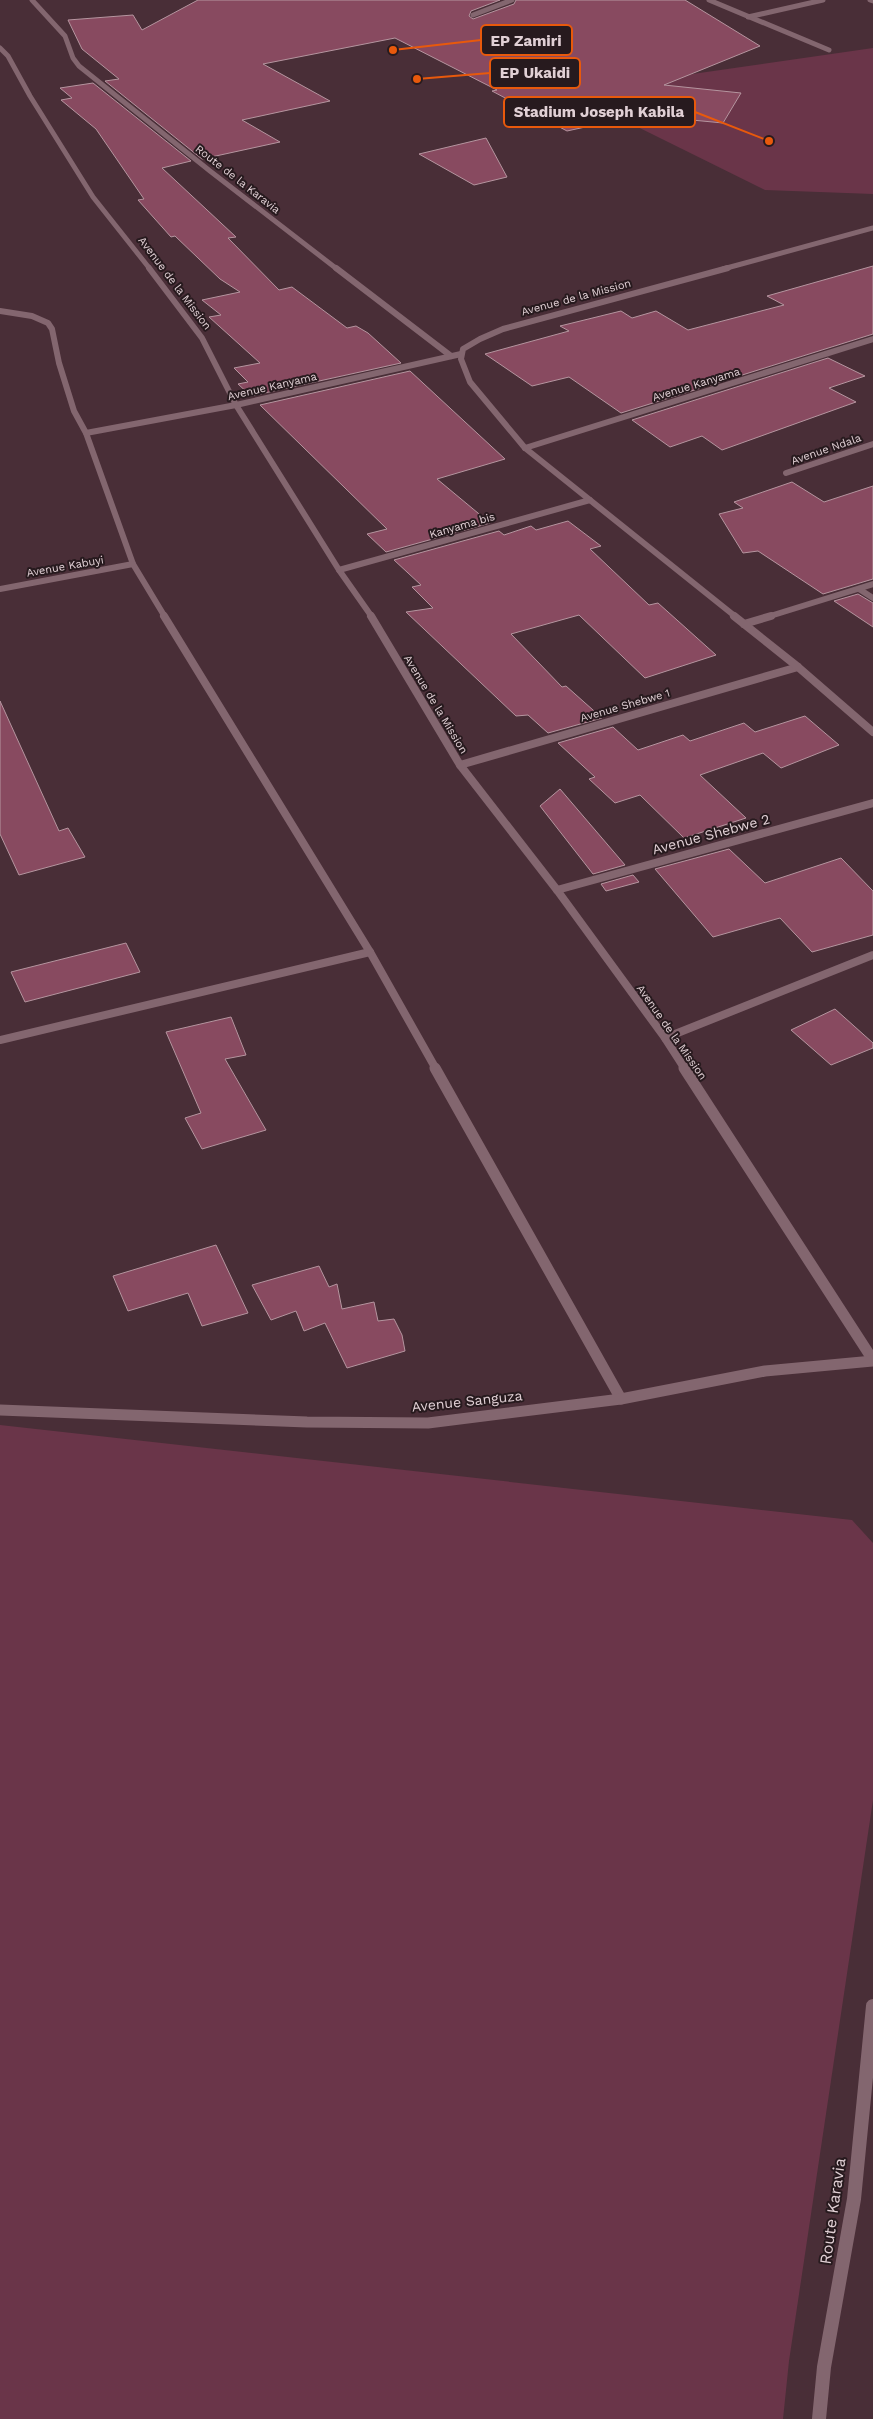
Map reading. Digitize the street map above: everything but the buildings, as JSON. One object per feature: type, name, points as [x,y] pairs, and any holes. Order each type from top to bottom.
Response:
[{"type":"street","name":"Route de la Karavia","points":[[32,0],[65,36],[73,58],[79,66],[210,171],[451,356]]},
{"type":"street","points":[[473,16],[512,0]]},
{"type":"street","points":[[709,0],[828,50]]},
{"type":"street","points":[[748,17],[823,0]]},
{"type":"street","name":"Avenue de la Mission","points":[[0,48],[8,56],[12,67],[93,197],[167,289],[202,338],[236,405],[339,570],[367,609],[460,765],[557,890],[665,1038],[873,1360]]},
{"type":"street","name":"Avenue de la Mission","points":[[461,354],[463,349],[478,339],[509,327],[873,228]]},
{"type":"street","points":[[0,311],[21,313],[48,323],[52,329],[59,362],[74,411],[86,433],[133,564],[291,826],[370,952],[621,1399]]},
{"type":"street","name":"Avenue Kanyama","points":[[526,448],[873,340]]},
{"type":"street","name":"Avenue Kanyama","points":[[86,433],[236,405],[461,354]]},
{"type":"street","points":[[461,354],[463,368],[470,382],[526,448],[798,667],[873,732]]},
{"type":"street","name":"Avenue Ndala","points":[[786,473],[873,444]]},
{"type":"street","name":"Kanyama bis","points":[[339,570],[590,500]]},
{"type":"street","name":"Avenue Kabuyi","points":[[0,589],[133,564]]},
{"type":"street","points":[[744,624],[873,584]]},
{"type":"street","points":[[858,588],[873,598]]},
{"type":"street","name":"Avenue Shebwe 1","points":[[460,765],[798,667]]},
{"type":"street","name":"Avenue Shebwe 2","points":[[557,890],[873,804]]},
{"type":"street","points":[[0,1040],[370,952]]},
{"type":"street","points":[[665,1038],[873,955]]},
{"type":"street","name":"Avenue Sanguza","points":[[0,1410],[307,1422],[428,1423],[621,1399],[764,1371],[873,1360]]},
{"type":"street","name":"Route Karavia","points":[[818,2419],[824,2367],[854,2198],[873,2006]]},
{"type":"shaded area","points":[[873,48],[873,194],[765,190],[567,92]]},
{"type":"shaded area","points":[[0,1425],[852,1520],[873,1543],[873,1800],[789,2361],[783,2419],[0,2419]]},
{"type":"place","name":"EP Zamiri","points":[[393,50]]},
{"type":"place","name":"EP Ukaidi","points":[[417,79]]},
{"type":"place","name":"Stadium Joseph Kabila","points":[[769,141]]}]
